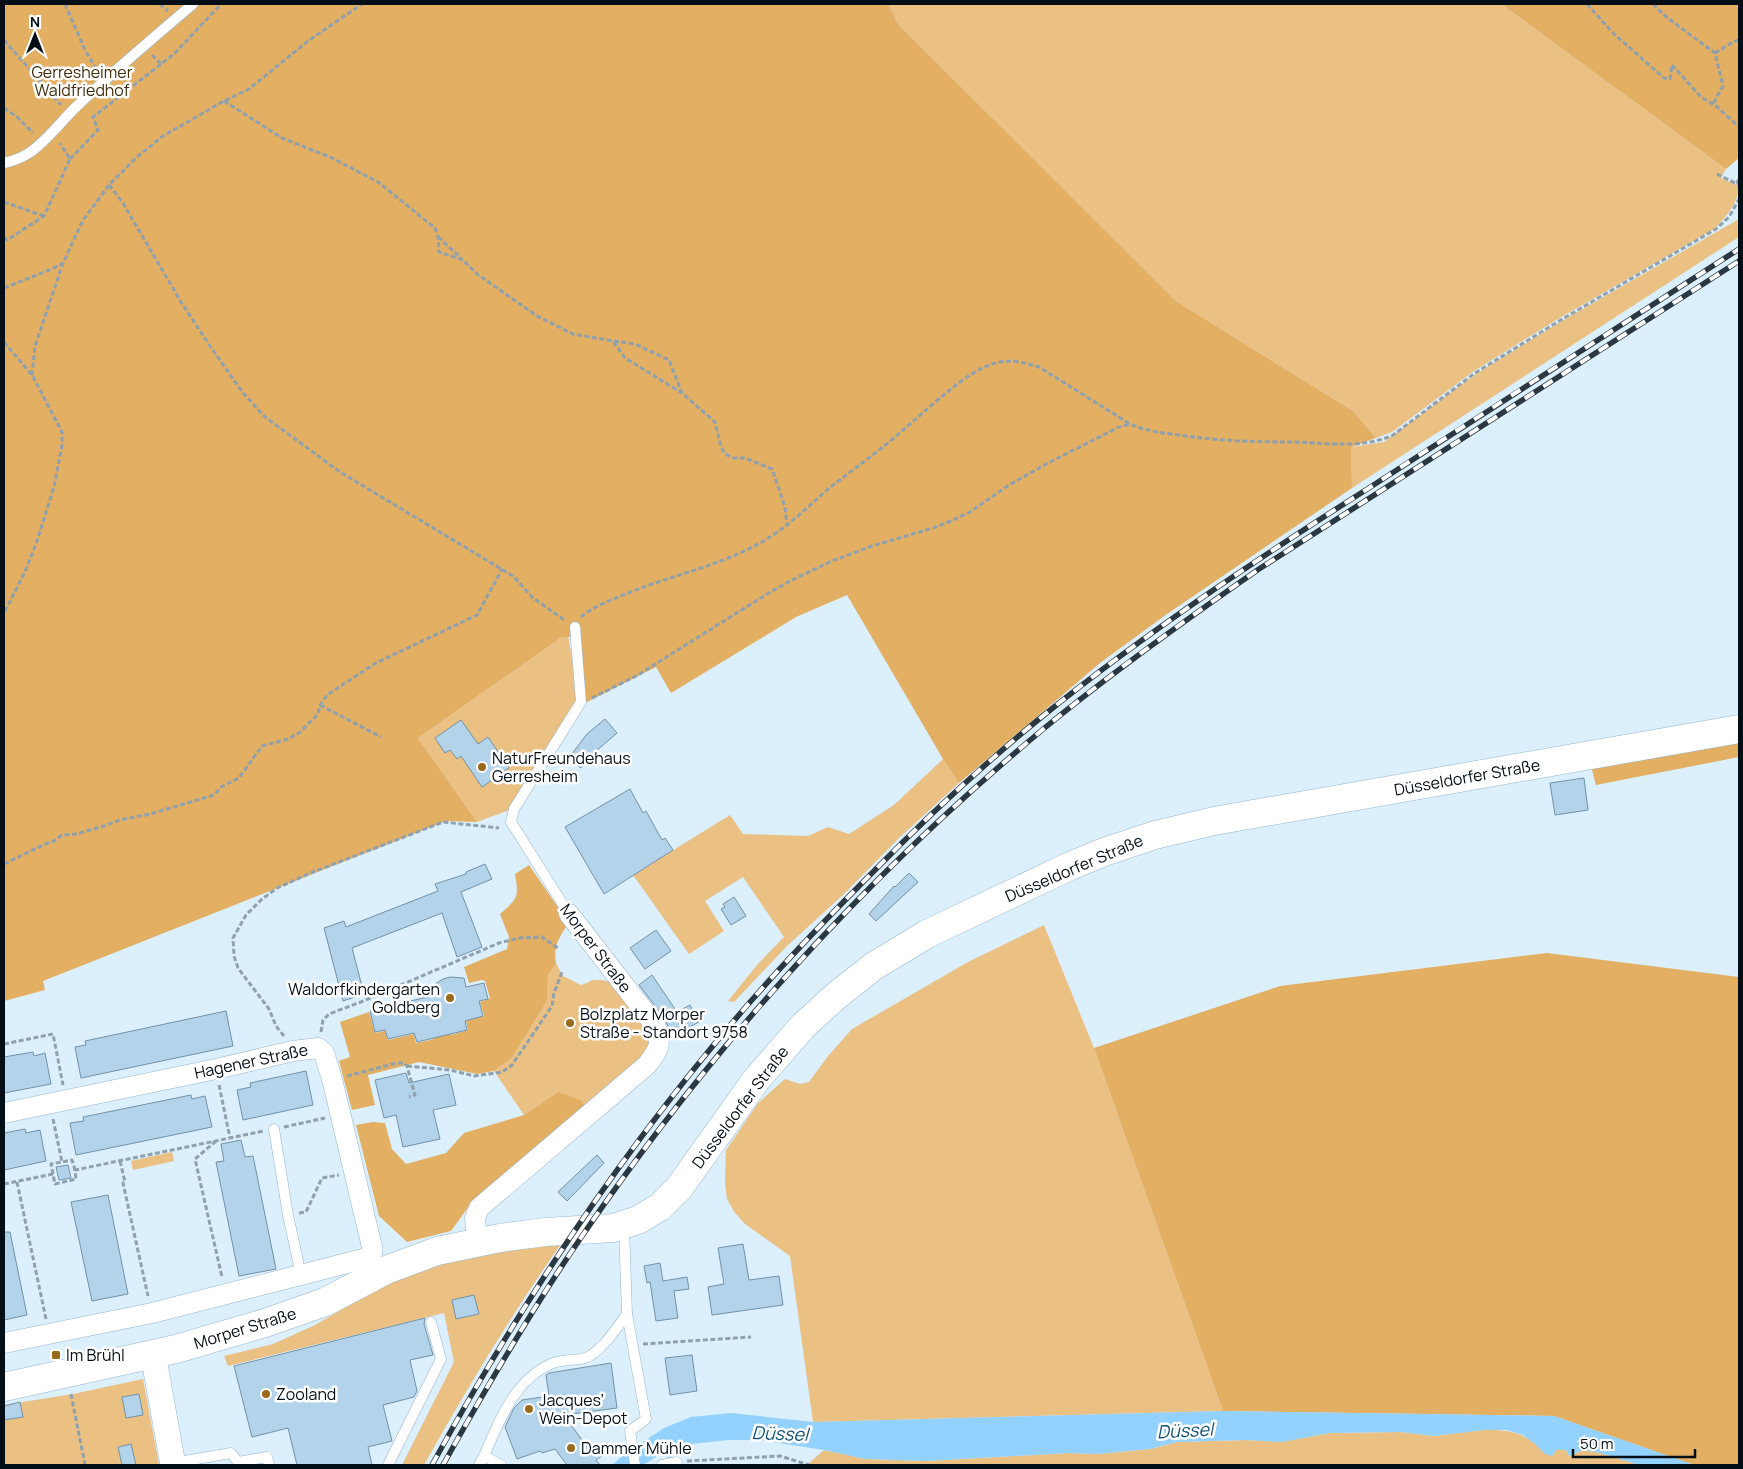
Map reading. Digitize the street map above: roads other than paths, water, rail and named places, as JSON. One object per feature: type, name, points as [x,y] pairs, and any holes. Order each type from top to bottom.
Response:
[{"type":"main road","name":"Düsseldorfer Straße","points":[[649,1214],[670,1198],[679,1188],[756,1080],[803,1026],[836,996],[874,966],[910,944],[1061,870],[1104,852],[1155,835],[1214,821],[1739,728]]},
{"type":"main road","name":"Morper Straße","points":[[4,1387],[153,1354],[297,1313],[325,1302],[405,1262],[437,1252],[476,1242],[538,1233],[598,1230],[624,1225],[649,1214]]},
{"type":"street","name":"Morper Straße","points":[[476,1242],[475,1218],[479,1208],[647,1065],[658,1051],[659,1038],[655,1025],[612,976],[573,922]]},
{"type":"street","name":"Hagener Straße","points":[[4,1113],[293,1051],[318,1048],[324,1052],[332,1080],[372,1253],[367,1258],[301,1276]]},
{"type":"street","points":[[4,1343],[152,1313],[301,1276]]},
{"type":"street","points":[[153,1354],[173,1464]]},
{"type":"lane","points":[[4,162],[15,161],[42,143],[69,113],[193,4]]},
{"type":"lane","name":"Morper Straße","points":[[573,922],[511,822],[514,809],[581,702],[575,627]]},
{"type":"lane","points":[[274,1129],[288,1215],[301,1276]]},
{"type":"lane","points":[[624,1225],[627,1314],[646,1419],[630,1431],[635,1465]]},
{"type":"lane","points":[[501,1465],[482,1461],[502,1413],[528,1379],[552,1363],[587,1358],[601,1346],[627,1314]]},
{"type":"lane","points":[[388,1465],[441,1359],[431,1322]]},
{"type":"lane","points":[[173,1464],[231,1453],[238,1462],[267,1457],[269,1465]]},
{"type":"lane","points":[[662,1465],[677,1462]]},
{"type":"water","points":[[1223,1411],[1554,1416],[1694,1465],[1639,1465],[1600,1453],[1583,1450],[1569,1456],[1566,1450],[1556,1450],[1552,1456],[1545,1454],[1523,1435],[1507,1430],[1484,1430],[1434,1436],[1401,1432],[1330,1433],[1281,1442],[1247,1440],[1177,1442],[1150,1449],[1097,1454],[1069,1453],[926,1461],[865,1459],[824,1450],[759,1440],[728,1440],[674,1446],[643,1465],[612,1465],[622,1456],[664,1428],[691,1417],[731,1413],[813,1422]]},
{"type":"waterway","name":"Düssel","points":[[669,1465],[670,1443]]},
{"type":"railway","points":[[432,1465],[502,1343],[540,1284],[619,1167],[662,1110],[705,1055],[781,967],[937,809],[1022,733],[1083,684],[1205,596],[1288,540],[1739,249]]},
{"type":"railway","points":[[443,1465],[526,1322],[580,1239],[630,1168],[738,1031],[855,903],[917,842],[1047,726],[1125,665],[1205,607],[1259,569],[1739,261]]},
{"type":"place","name":"NaturFreundehaus Gerresheim","points":[[482,767]]},
{"type":"place","name":"Waldorfkindergarten Goldberg","points":[[450,998]]},
{"type":"place","name":"Bolzplatz Morper Straße - Standort 9758","points":[[570,1023]]},
{"type":"place","name":"Im Brühl","points":[[56,1355]]},
{"type":"place","name":"Zooland","points":[[266,1394]]},
{"type":"place","name":"Jacques’ Wein-Depot","points":[[529,1409]]},
{"type":"place","name":"Dammer Mühle","points":[[571,1448]]},
{"type":"park label","name":"Gerresheimer Waldfriedhof","points":[[82,81]]}]
